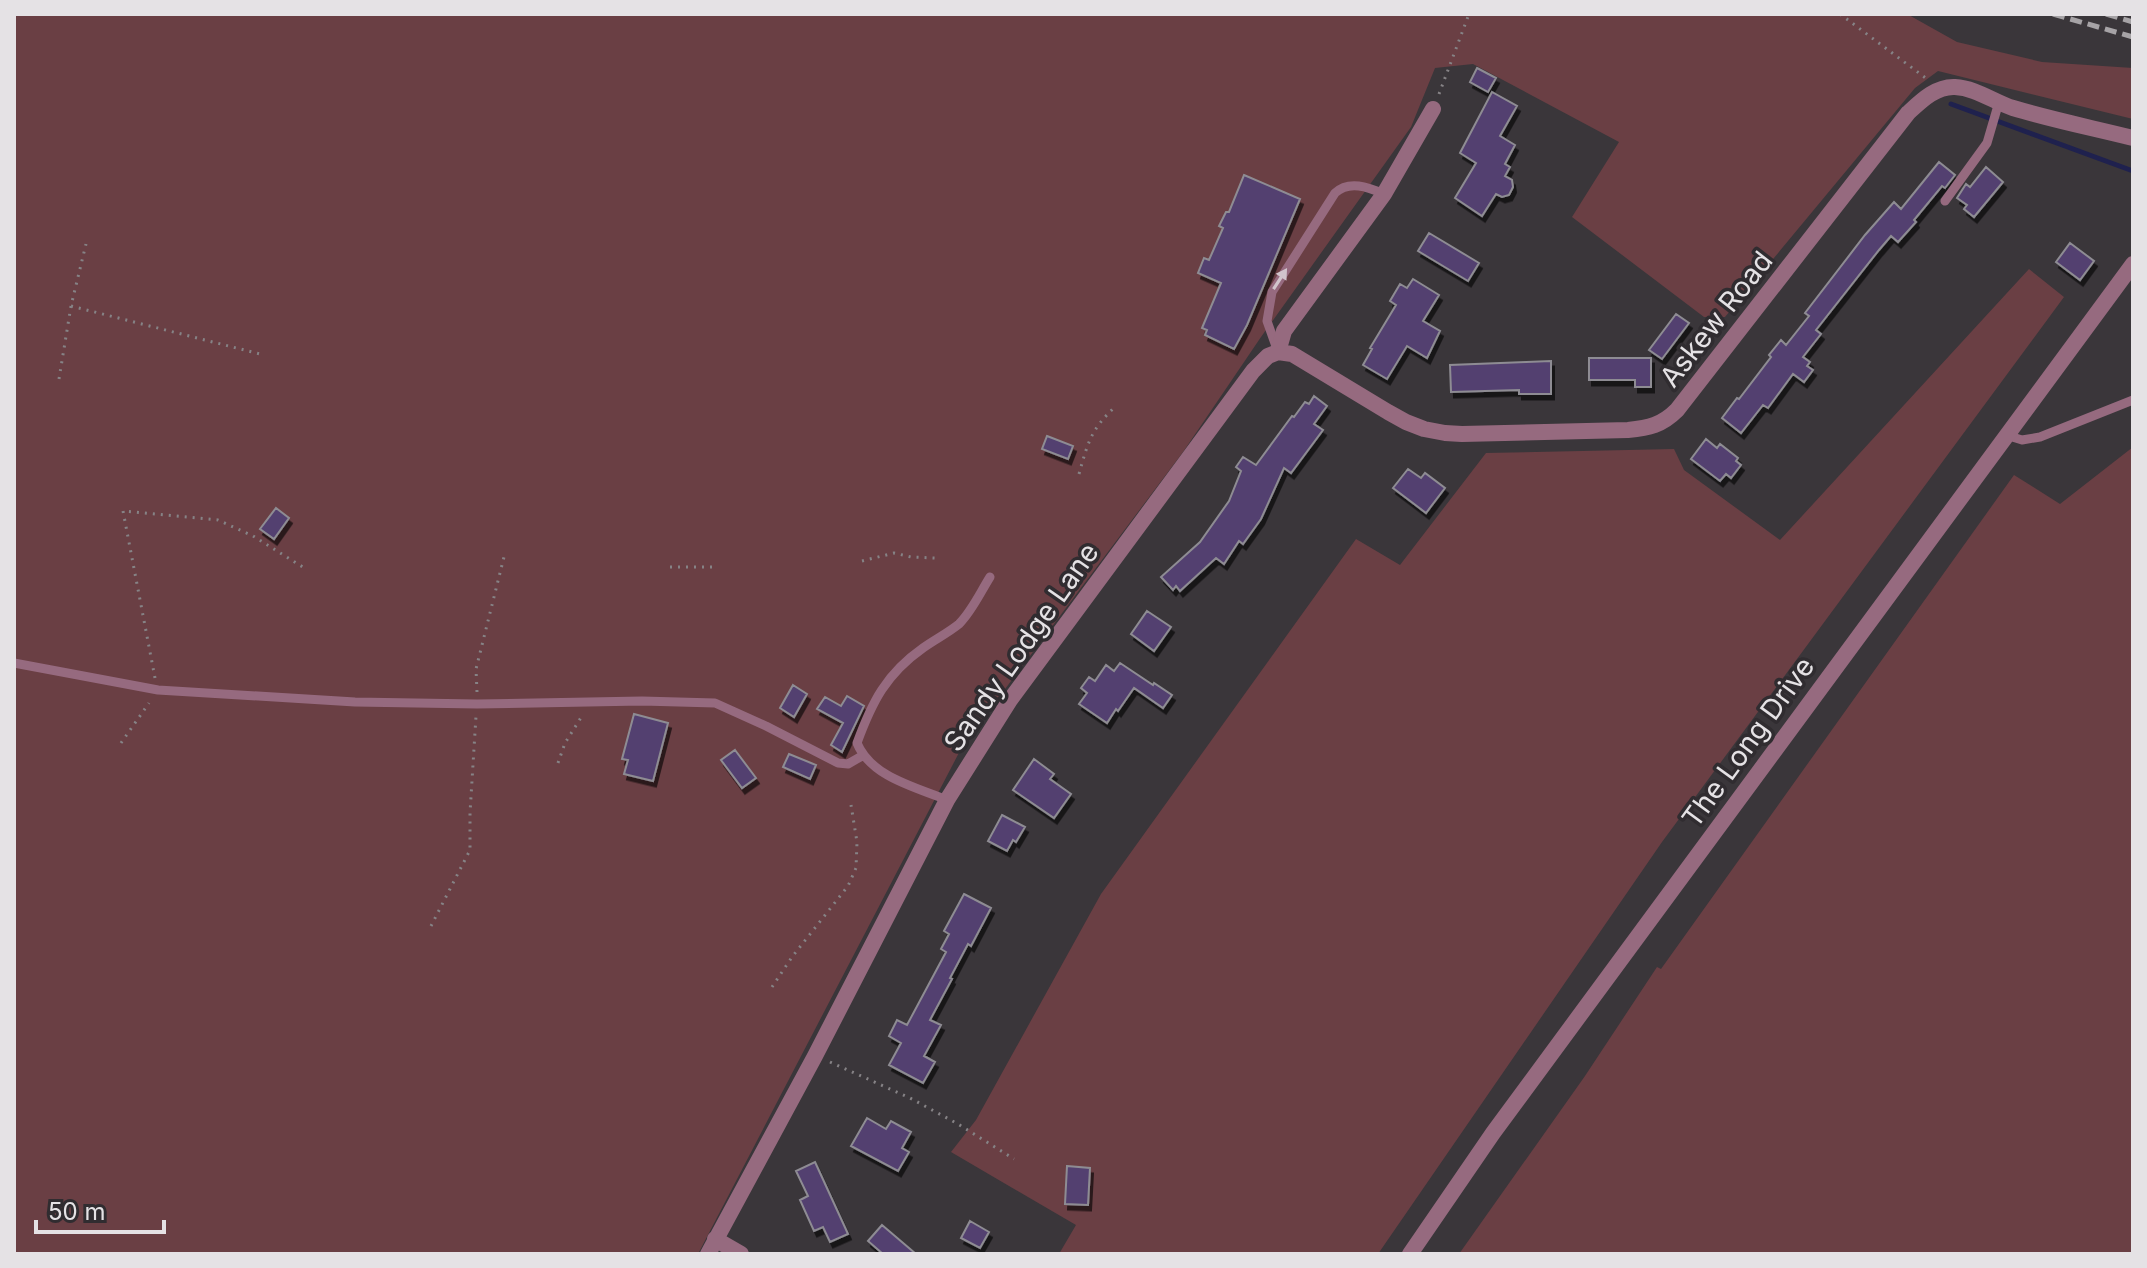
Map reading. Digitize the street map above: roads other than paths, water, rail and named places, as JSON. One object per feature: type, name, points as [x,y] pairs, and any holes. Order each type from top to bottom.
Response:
[{"type":"street","name":"Askew Road","points":[[1278,352],[1292,354],[1406,422],[1445,433],[1628,430],[1657,425],[1668,419],[1689,397],[1908,113],[1932,93],[1956,87],[1999,102]]},
{"type":"street","points":[[1999,102],[2049,118],[2133,138]]},
{"type":"street","name":"Sandy Lodge Lane","points":[[712,1247],[947,800],[1010,700],[1253,371],[1268,356],[1278,352],[1284,331],[1384,194],[1434,106]]},
{"type":"street","name":"The Long Drive","points":[[1410,1254],[1502,1121],[2133,264]]},
{"type":"street","points":[[712,1247],[741,1254]]},
{"type":"lane","points":[[1945,201],[1987,143],[1999,102]]},
{"type":"lane","points":[[1278,352],[1267,321],[1272,292],[1335,193],[1349,185],[1367,187],[1384,194]]},
{"type":"lane","points":[[2006,435],[2022,440],[2040,437],[2133,400]]},
{"type":"lane","points":[[947,800],[881,772],[862,756],[857,743],[872,703],[886,682],[921,649],[958,625],[990,577]]},
{"type":"lane","points":[[14,663],[158,690],[355,702],[715,703],[838,763],[848,764],[862,756]]},
{"type":"waterway","points":[[1951,104],[2133,171]]},
{"type":"railway","points":[[2053,14],[2133,37]]},
{"type":"railway","points":[[2106,14],[2133,22]]}]
